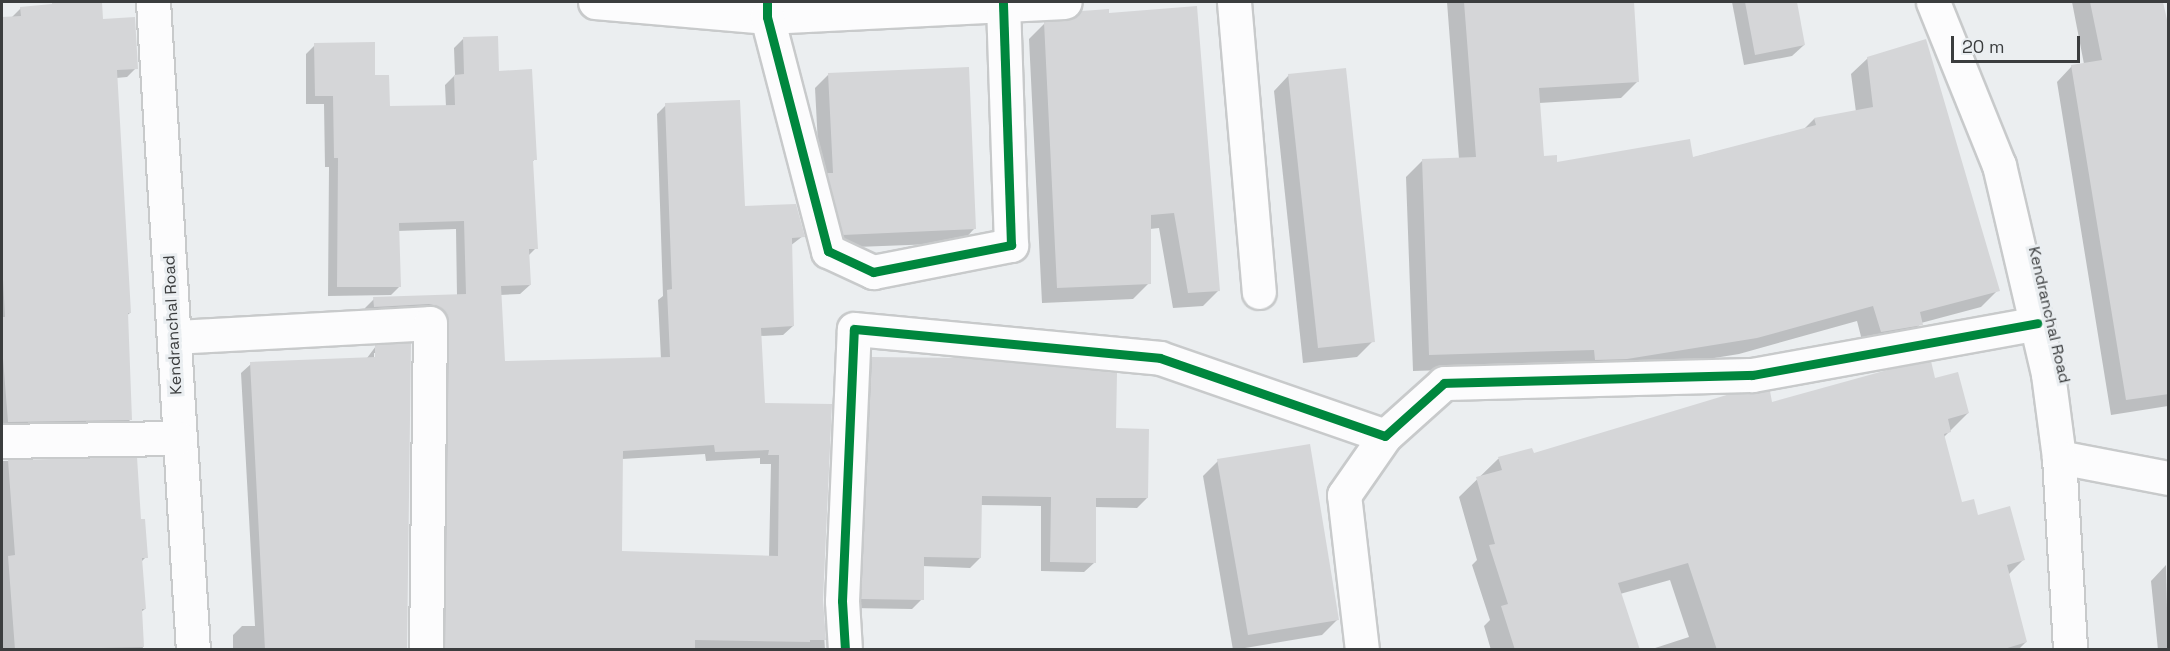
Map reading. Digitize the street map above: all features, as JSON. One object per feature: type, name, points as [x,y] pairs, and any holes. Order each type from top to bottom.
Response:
[{"type":"street","name":"Kendranchal Road","points":[[153,2],[175,337],[178,438],[193,650]]},
{"type":"street","points":[[595,2],[767,9],[1065,2]]},
{"type":"street","points":[[1234,2],[1259,292]]},
{"type":"street","name":"Kendranchal Road","points":[[1933,2],[1999,165],[2049,374],[2059,458],[2070,650]]},
{"type":"street","points":[[767,9],[828,251],[873,272],[1011,245],[1004,3]]},
{"type":"street","points":[[175,337],[430,323],[426,650]]},
{"type":"street","points":[[1362,650],[1344,495],[1385,436],[1444,383],[1752,375],[2037,323]]},
{"type":"street","points":[[845,650],[842,601],[854,329],[1160,358],[1385,436]]},
{"type":"street","points":[[2,441],[178,438]]},
{"type":"street","points":[[2059,458],[2169,478]]},
{"type":"building","points":[[52,2],[102,2],[103,19],[135,17],[138,69],[117,70],[131,313],[128,313],[132,420],[8,422],[2,346],[2,317],[5,317],[2,260],[2,17],[21,16],[20,7],[52,4]]},
{"type":"building","points":[[1464,2],[1634,2],[1639,82],[1539,88],[1544,156],[1557,155],[1557,162],[1690,139],[1693,157],[1816,125],[1814,118],[1873,107],[1867,57],[1926,39],[2000,291],[1920,312],[1923,325],[1881,332],[1873,306],[1757,338],[1627,359],[1595,360],[1594,350],[1429,355],[1422,159],[1476,157]]},
{"type":"building","points":[[1745,2],[1797,2],[1805,45],[1755,55]]},
{"type":"building","points":[[2090,2],[2163,2],[2169,28],[2169,394],[2126,400],[2071,65],[2102,60]]},
{"type":"building","points":[[1197,6],[1220,291],[1188,293],[1174,213],[1151,215],[1151,284],[1057,288],[1044,22],[1067,21],[1082,11],[1109,9],[1109,13]]},
{"type":"building","points":[[498,36],[499,71],[532,69],[537,160],[533,160],[538,249],[529,249],[531,285],[501,286],[505,361],[670,357],[667,290],[672,289],[665,103],[740,100],[745,206],[796,204],[805,237],[792,238],[794,326],[761,328],[765,403],[832,404],[823,600],[826,640],[810,640],[810,642],[695,640],[695,650],[445,650],[449,323],[446,313],[438,306],[429,304],[374,307],[373,297],[466,294],[464,221],[399,223],[401,287],[337,287],[338,158],[334,158],[333,96],[315,96],[314,43],[375,42],[375,75],[389,75],[390,106],[455,105],[454,75],[464,74],[463,37]],"holes":[[[714,445],[715,452],[769,450],[768,455],[779,455],[778,556],[622,551],[623,451]]]},
{"type":"building","points":[[969,67],[976,229],[843,235],[827,173],[833,173],[828,73]]},
{"type":"building","points":[[1346,68],[1375,342],[1318,348],[1288,74]]},
{"type":"building","points":[[411,343],[407,650],[265,650],[250,362],[375,357],[375,345]]},
{"type":"building","points":[[872,357],[965,358],[1117,373],[1116,428],[1149,429],[1148,498],[1096,498],[1096,563],[1050,562],[1051,497],[982,496],[981,558],[924,557],[924,600],[861,599]]},
{"type":"building","points":[[1931,361],[1935,378],[1958,372],[1969,413],[1948,419],[1951,432],[1944,434],[1962,502],[1974,499],[1978,515],[2010,506],[2025,560],[2007,565],[2027,642],[2001,650],[1717,650],[1688,563],[1618,583],[1640,650],[1515,650],[1501,606],[1508,604],[1489,545],[1495,544],[1476,477],[1502,470],[1498,457],[1532,448],[1534,453],[1730,394],[1770,391],[1772,402],[1891,369]]},
{"type":"building","points":[[1310,444],[1339,620],[1248,635],[1217,459]]},
{"type":"building","points":[[137,457],[141,519],[145,519],[148,558],[142,558],[146,609],[142,609],[144,647],[15,650],[8,556],[15,555],[8,460]]},
{"type":"cycle path","points":[[767,2],[767,17],[828,251],[873,272],[1011,245],[1003,2]]},
{"type":"cycle path","points":[[845,650],[842,601],[854,329],[1160,358],[1385,436],[1444,383],[1752,375],[2037,323]]}]
